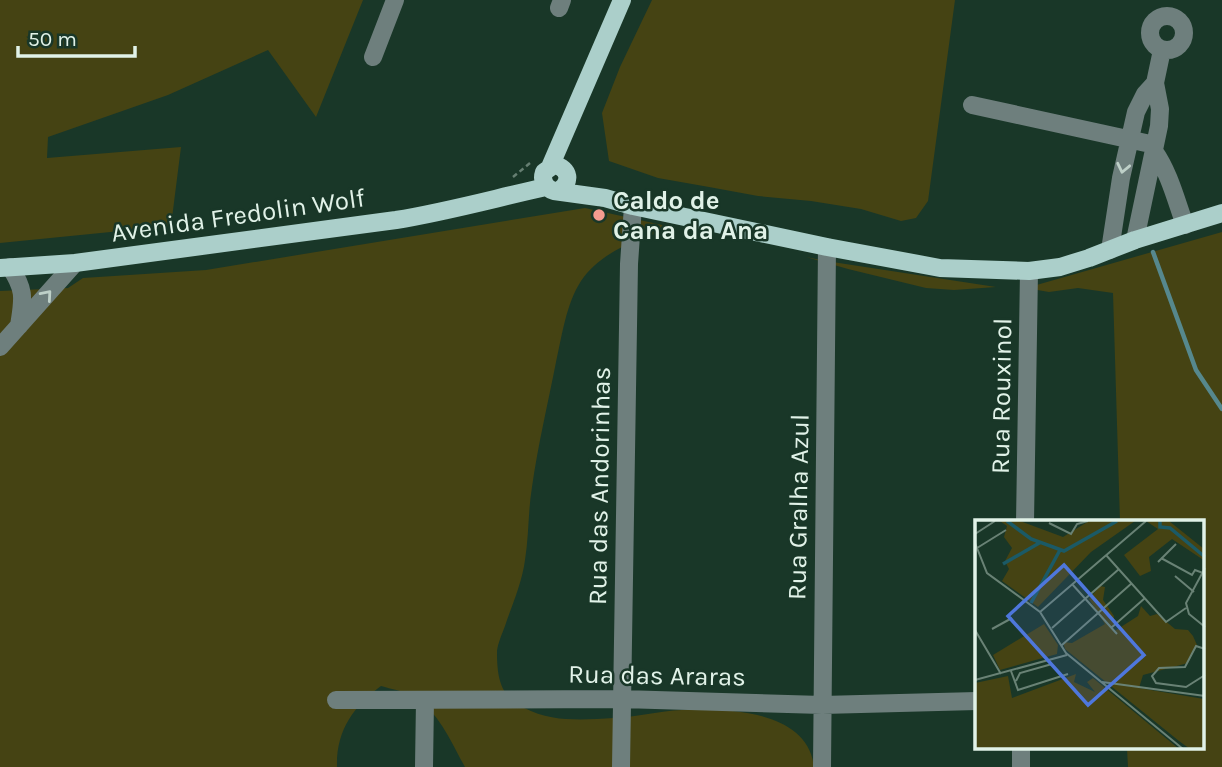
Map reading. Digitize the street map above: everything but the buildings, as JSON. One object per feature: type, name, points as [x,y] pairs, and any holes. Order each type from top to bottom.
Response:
[{"type":"main road","points":[[622,0],[589,75],[552,174],[605,198],[827,247],[940,268],[1029,271],[1060,267],[1222,213]]},
{"type":"main road","name":"Avenida Fredolin Wolf","points":[[5,267],[75,263],[396,220],[481,202],[552,174]]},
{"type":"street","points":[[373,57],[396,0]]},
{"type":"street","points":[[1135,240],[1159,126],[1160,109],[1155,83],[1161,50],[1150,40],[1150,28],[1173,8]]},
{"type":"street","points":[[1110,250],[1129,140],[1140,102],[1155,83]]},
{"type":"street","points":[[972,105],[1155,148]]},
{"type":"street","points":[[1155,148],[1185,225]]},
{"type":"street","name":"Rua das Andorinhas","points":[[621,767],[629,277],[633,206]]},
{"type":"street","name":"Rua Gralha Azul","points":[[822,767],[827,247]]},
{"type":"street","points":[[0,347],[75,263]]},
{"type":"street","points":[[5,267],[20,282],[23,296],[19,326]]},
{"type":"street","name":"Rua Rouxinol","points":[[1025,520],[1029,271]]},
{"type":"street","name":"Rua das Araras","points":[[336,700],[622,699],[822,705],[975,701]]},
{"type":"street","points":[[424,767],[425,700]]},
{"type":"path","points":[[509,180],[552,174]]},
{"type":"shaded area","points":[[0,0],[363,0],[316,117],[268,50],[168,95],[48,137],[47,158],[181,147],[171,226],[0,243]]},
{"type":"shaded area","points":[[652,0],[955,0],[928,201],[916,218],[901,221],[861,209],[758,196],[658,178],[609,161],[602,113],[620,67]]},
{"type":"shaded area","points":[[585,208],[676,228],[624,246],[600,261],[581,281],[568,310],[537,456],[524,569],[498,648],[497,664],[501,684],[507,695],[524,708],[559,718],[614,718],[700,710],[762,716],[781,723],[797,734],[808,748],[814,767],[465,767],[444,728],[430,710],[413,696],[381,686],[362,702],[348,721],[337,754],[337,767],[0,767],[0,291],[68,288],[83,278],[206,270]]},
{"type":"shaded area","points":[[1222,232],[1222,767],[1128,767],[1127,750],[1204,750],[1204,520],[1120,520],[1113,293],[1078,288],[1049,292],[1026,288]]},
{"type":"shaded area","points":[[806,257],[996,287],[954,290],[926,288]]},
{"type":"waterway","points":[[1153,252],[1196,370],[1222,409]]},
{"type":"place","name":"Caldo de Cana da Ana","points":[[599,215]]}]
